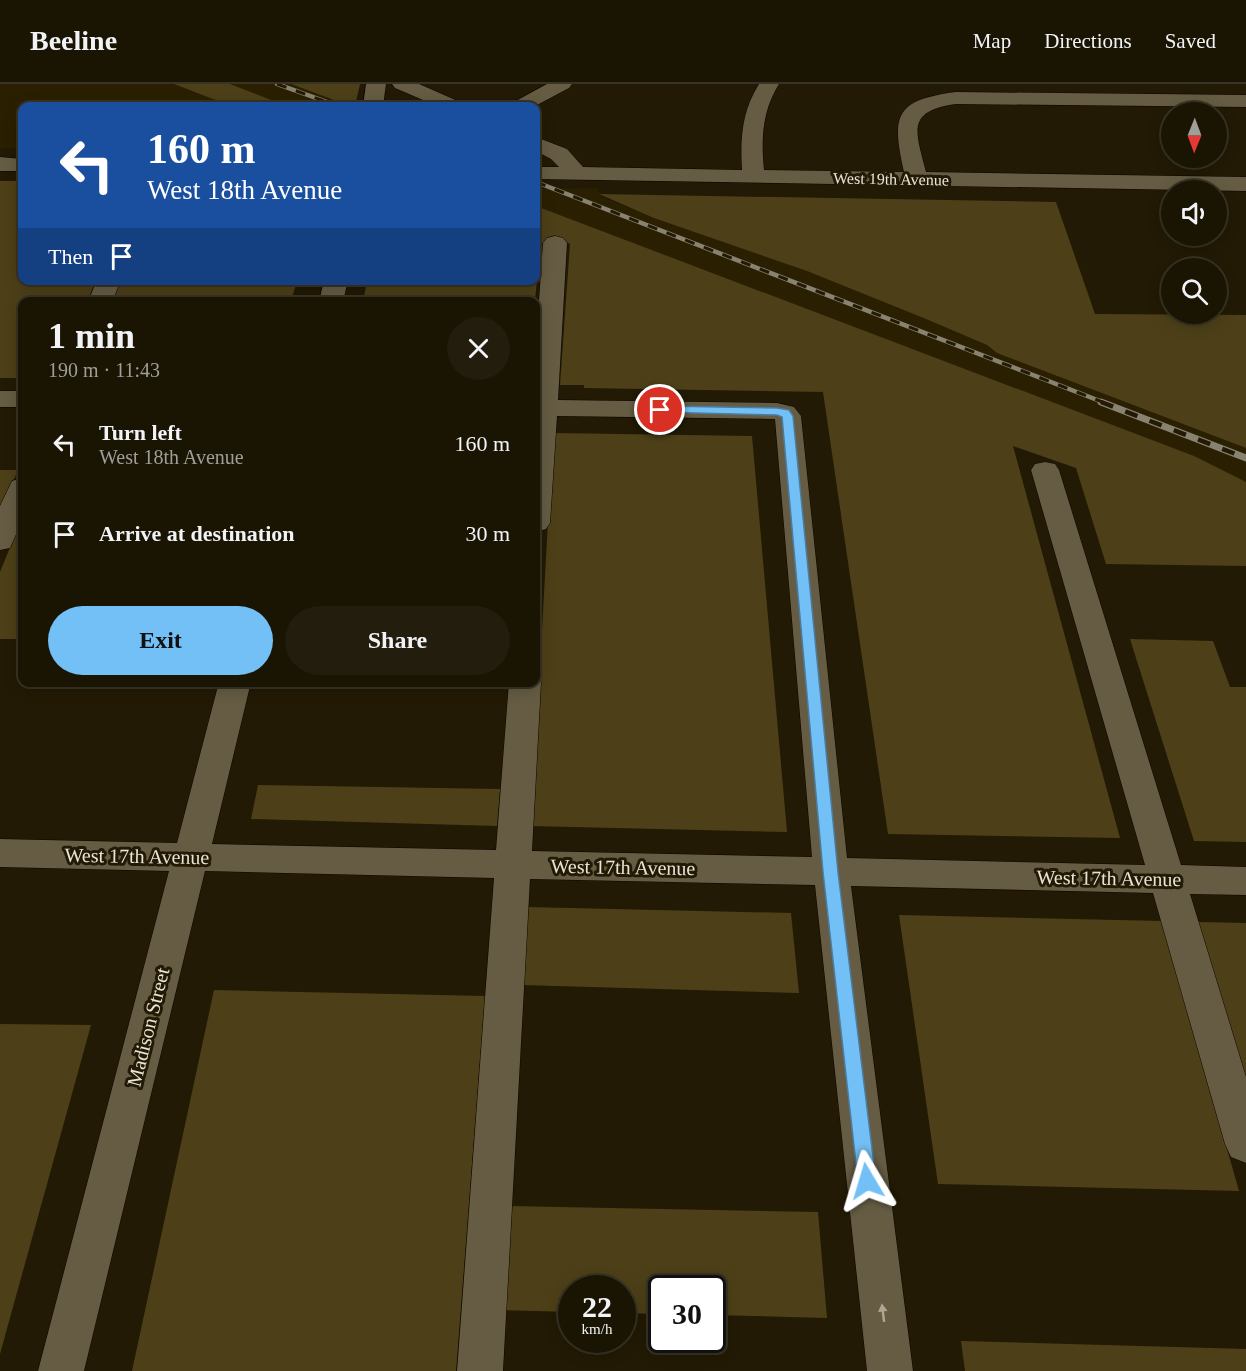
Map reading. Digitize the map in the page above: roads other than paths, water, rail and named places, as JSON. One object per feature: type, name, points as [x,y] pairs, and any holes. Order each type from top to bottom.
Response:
[{"type":"street","points":[[374,102],[376,84]]},
{"type":"street","points":[[402,84],[444,102]]},
{"type":"street","points":[[528,102],[562,84]]},
{"type":"street","points":[[753,177],[751,135],[754,114],[769,84]]},
{"type":"street","points":[[916,179],[907,124],[914,110],[923,102],[931,100],[956,98],[1246,101]]},
{"type":"street","points":[[540,145],[559,154],[578,174]]},
{"type":"street","points":[[0,164],[18,165]]},
{"type":"street","name":"West 19th Avenue","points":[[540,173],[1246,184]]},
{"type":"street","points":[[540,398],[555,243]]},
{"type":"street","points":[[0,399],[18,399]]},
{"type":"street","points":[[540,408],[777,411],[788,416],[831,872],[890,1371]]},
{"type":"street","points":[[1045,470],[1246,1144]]},
{"type":"street","points":[[0,541],[18,497]]},
{"type":"street","name":"Madison Street","points":[[61,1371],[234,687]]},
{"type":"street","points":[[480,1371],[525,687]]},
{"type":"street","name":"West 17th Avenue","points":[[0,854],[1246,881]]},
{"type":"railway","points":[[277,84],[327,102]]},
{"type":"railway","points":[[540,184],[1105,403]]},
{"type":"railway","points":[[1101,402],[1246,458]]}]
